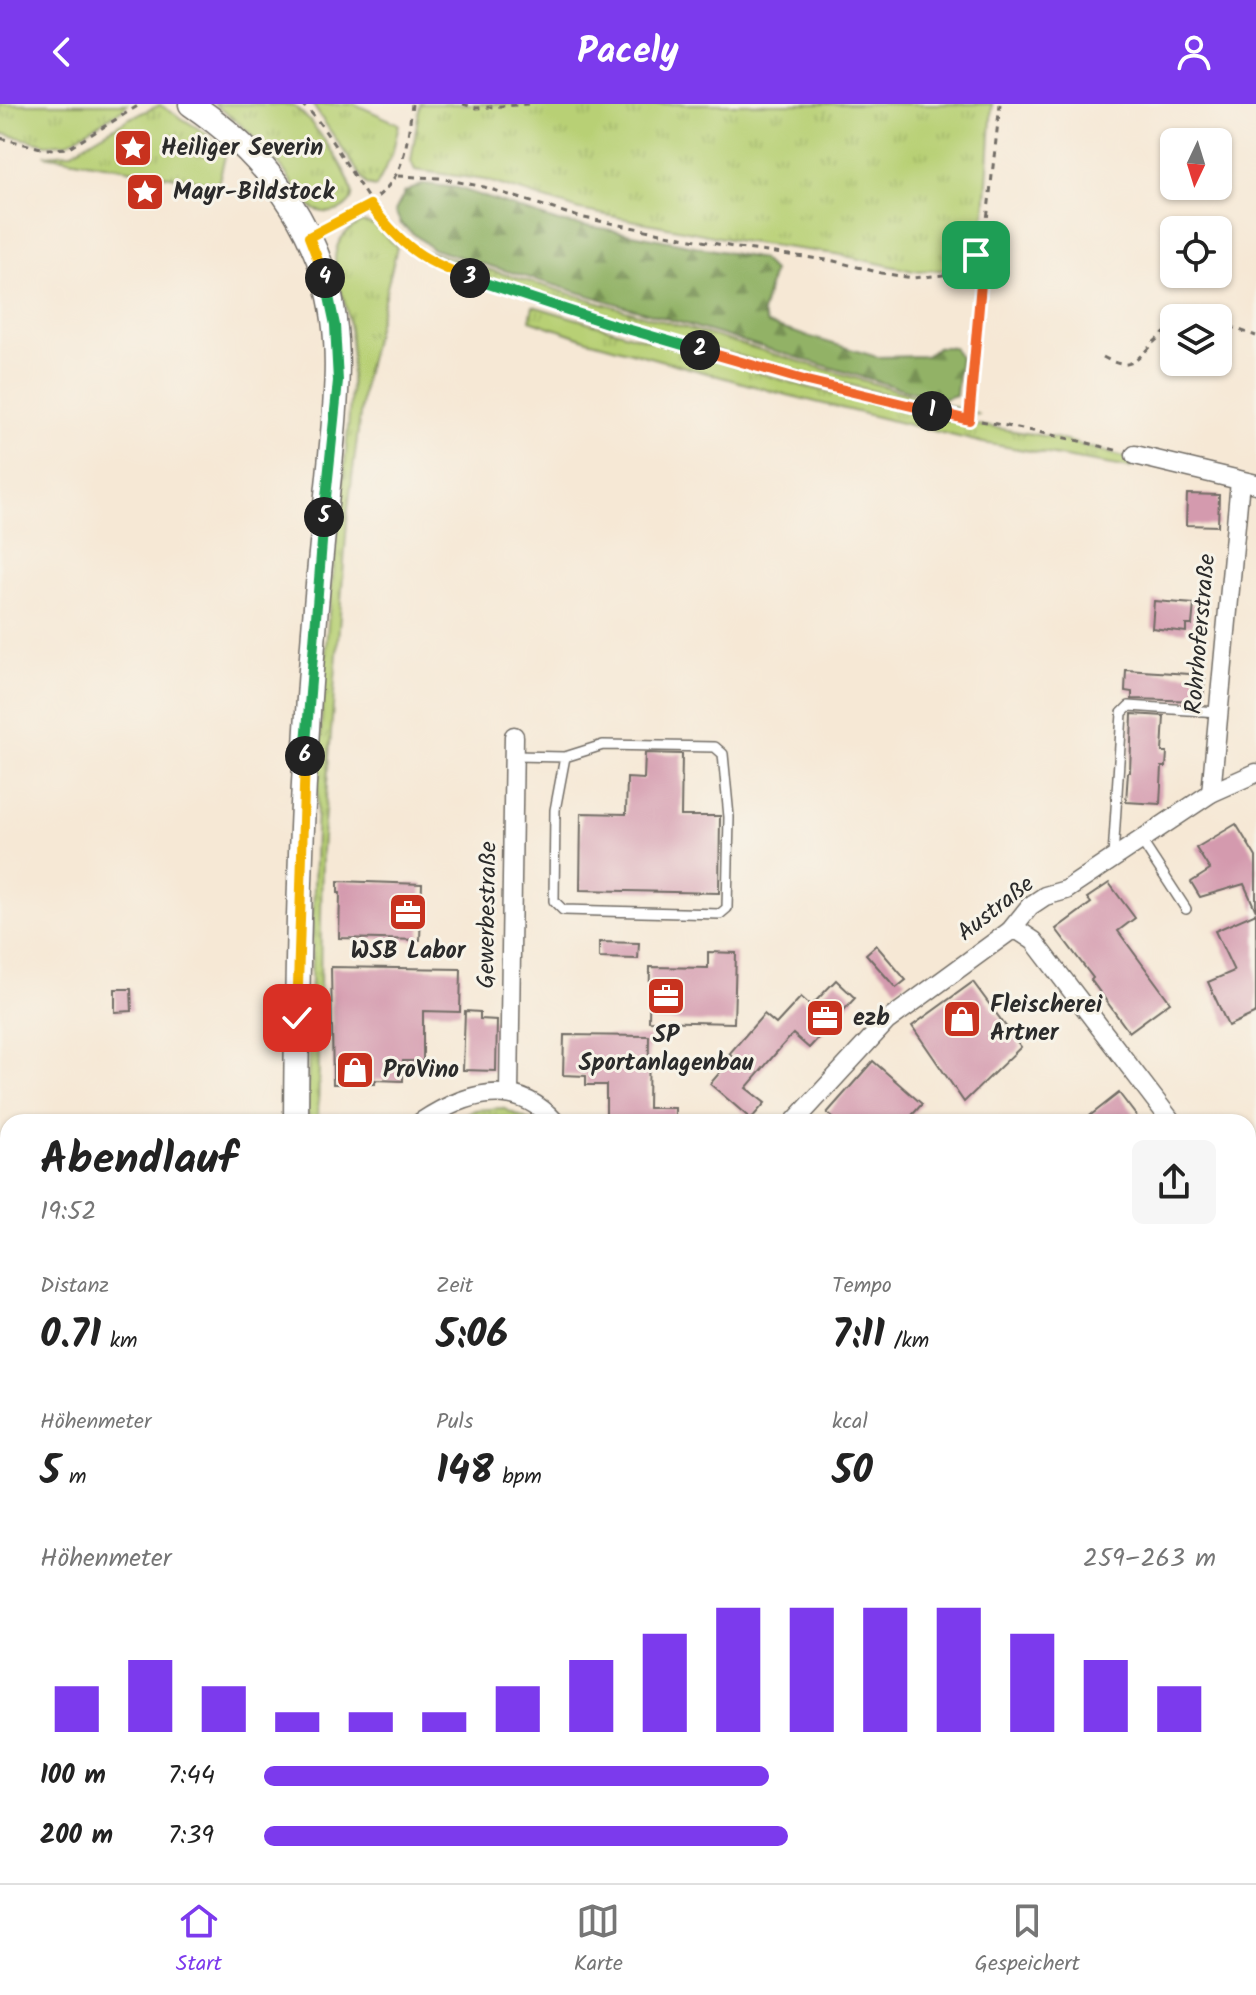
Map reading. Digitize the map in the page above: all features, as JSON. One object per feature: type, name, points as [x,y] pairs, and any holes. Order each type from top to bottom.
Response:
[{"type":"main road","points":[[191,104],[246,147],[274,179],[309,237],[325,279],[335,325],[338,381],[302,801],[296,1114]]},
{"type":"street","points":[[1135,455],[1248,482]]},
{"type":"street","name":"Rohrhoferstraße","points":[[1211,793],[1218,712],[1248,482]]},
{"type":"street","name":"Gewerbestraße","points":[[509,1094],[514,736]]},
{"type":"street","name":"Austraße","points":[[801,1114],[887,1021],[1010,931],[1030,906],[1045,896],[1066,890],[1211,793],[1256,773]]},
{"type":"street","points":[[1010,931],[1019,931],[1034,941],[1166,1114]]},
{"type":"street","points":[[437,1114],[474,1095],[509,1094],[536,1105],[546,1114]]},
{"type":"lane","points":[[1113,860],[1122,713],[1129,706],[1218,712]]},
{"type":"lane","points":[[514,756],[565,757],[603,745],[715,747],[723,754],[729,817],[727,908],[720,914],[563,910],[554,901],[555,810],[565,757]]},
{"type":"lane","points":[[1141,840],[1186,909]]},
{"type":"path","points":[[0,138],[45,149],[69,148],[141,104]]},
{"type":"path","points":[[301,104],[311,111],[370,205],[389,229],[414,253],[437,266],[655,338],[807,381],[969,420],[1057,434],[1135,455]]},
{"type":"path","points":[[309,237],[370,205],[390,187],[398,176],[412,104]]},
{"type":"path","points":[[463,104],[476,108],[529,104]]},
{"type":"path","points":[[969,420],[1000,104]]},
{"type":"path","points":[[398,176],[439,178],[579,217],[738,248],[834,261],[913,278],[943,275],[962,267],[976,255],[985,238]]},
{"type":"path","points":[[1232,327],[1256,336]]},
{"type":"path","points":[[1103,357],[1124,365],[1138,361],[1160,337]]},
{"type":"green space","points":[[0,104],[127,104],[67,143],[46,144],[0,133]]},
{"type":"green space","points":[[214,104],[293,106],[310,121],[347,177],[352,197],[348,205],[334,212],[322,212],[311,207],[261,144]]},
{"type":"green space","points":[[312,104],[355,104],[399,124],[392,155],[376,187],[367,185]]},
{"type":"green space","points":[[420,104],[992,104],[985,213],[971,251],[960,262],[943,270],[913,271],[836,254],[739,241],[580,210],[485,180],[415,170],[411,161]]},
{"type":"green space","points":[[160,105],[204,132],[226,152],[218,184],[44,155],[70,153],[130,118]]},
{"type":"green space","points":[[424,184],[458,188],[558,222],[761,259],[773,271],[762,313],[767,324],[877,357],[926,356],[937,347],[953,347],[960,357],[956,395],[940,400],[433,249],[401,224],[395,211],[405,192]]},
{"type":"green space","points":[[362,222],[374,225],[397,247],[365,376],[348,509],[322,850],[318,1114],[308,1114],[322,707],[352,353],[335,254],[347,231]]},
{"type":"green space","points":[[426,251],[980,415],[827,379],[624,323],[498,283]]},
{"type":"green space","points":[[533,306],[806,387],[935,418],[1056,438],[1131,459],[1130,468],[983,443],[775,392],[588,340],[530,320]]},
{"type":"green space","points":[[502,1108],[515,1114],[465,1114]]},
{"type":"building","points":[[1187,494],[1219,495],[1218,526],[1186,525]]},
{"type":"building","points":[[1154,601],[1194,604],[1192,625],[1186,625],[1186,632],[1152,628]]},
{"type":"building","points":[[1126,670],[1205,675],[1203,701],[1132,699],[1132,692],[1125,691]]},
{"type":"building","points":[[1132,714],[1164,716],[1162,752],[1167,752],[1166,767],[1162,767],[1160,804],[1126,802]]},
{"type":"building","points":[[645,753],[682,754],[681,816],[720,816],[719,893],[580,890],[581,813],[626,814],[627,778],[644,779]]},
{"type":"building","points":[[1236,824],[1256,857],[1256,911],[1244,884],[1200,897],[1191,882],[1210,870],[1196,848]]},
{"type":"building","points":[[338,881],[422,884],[420,940],[339,938]]},
{"type":"building","points":[[1109,883],[1135,918],[1118,931],[1170,1002],[1129,1032],[1056,929],[1091,903],[1087,898]]},
{"type":"building","points":[[1256,913],[1256,1013],[1228,1026],[1208,982],[1234,971],[1215,931]]},
{"type":"building","points":[[599,942],[639,943],[638,959],[599,958]]},
{"type":"building","points":[[876,945],[906,980],[896,988],[866,954]]},
{"type":"building","points":[[708,952],[736,953],[734,1023],[649,1021],[650,967],[708,968]]},
{"type":"building","points":[[331,967],[461,969],[460,1012],[423,1011],[423,1061],[403,1061],[403,1081],[333,1084]]},
{"type":"building","points":[[836,980],[855,998],[809,1048],[793,1034],[782,1046],[746,1088],[765,1103],[755,1114],[745,1114],[710,1084],[733,1057],[729,1054],[764,1014],[776,1024],[801,997],[811,1006]]},
{"type":"building","points":[[973,982],[1021,1047],[964,1102],[912,1026]]},
{"type":"building","points":[[115,989],[131,989],[132,1011],[115,1012]]},
{"type":"building","points":[[465,1011],[480,1012],[480,1019],[497,1020],[496,1071],[463,1070]]},
{"type":"building","points":[[564,1035],[649,1036],[648,1108],[675,1108],[675,1114],[606,1114],[606,1085],[586,1085],[586,1076],[563,1075]]},
{"type":"building","points":[[873,1061],[922,1104],[913,1114],[827,1113]]},
{"type":"building","points":[[1119,1093],[1135,1114],[1092,1114]]},
{"type":"place","name":"Heiliger Severin","points":[[133,148]]},
{"type":"place","name":"Mayr-Bildstock","points":[[145,192]]},
{"type":"place","name":"WSB Labor","points":[[408,912]]},
{"type":"place","name":"SP Sportanlagenbau","points":[[666,996]]},
{"type":"place","name":"ezb","points":[[825,1018]]},
{"type":"place","name":"Fleischerei Artner","points":[[962,1019]]},
{"type":"place","name":"ProVino","points":[[355,1070]]},
{"type":"route","points":[[297,1018],[302,801],[338,381],[335,325],[325,279],[309,237],[370,205],[414,253],[437,266],[610,324],[807,381],[969,420],[985,238],[976,255]]}]
